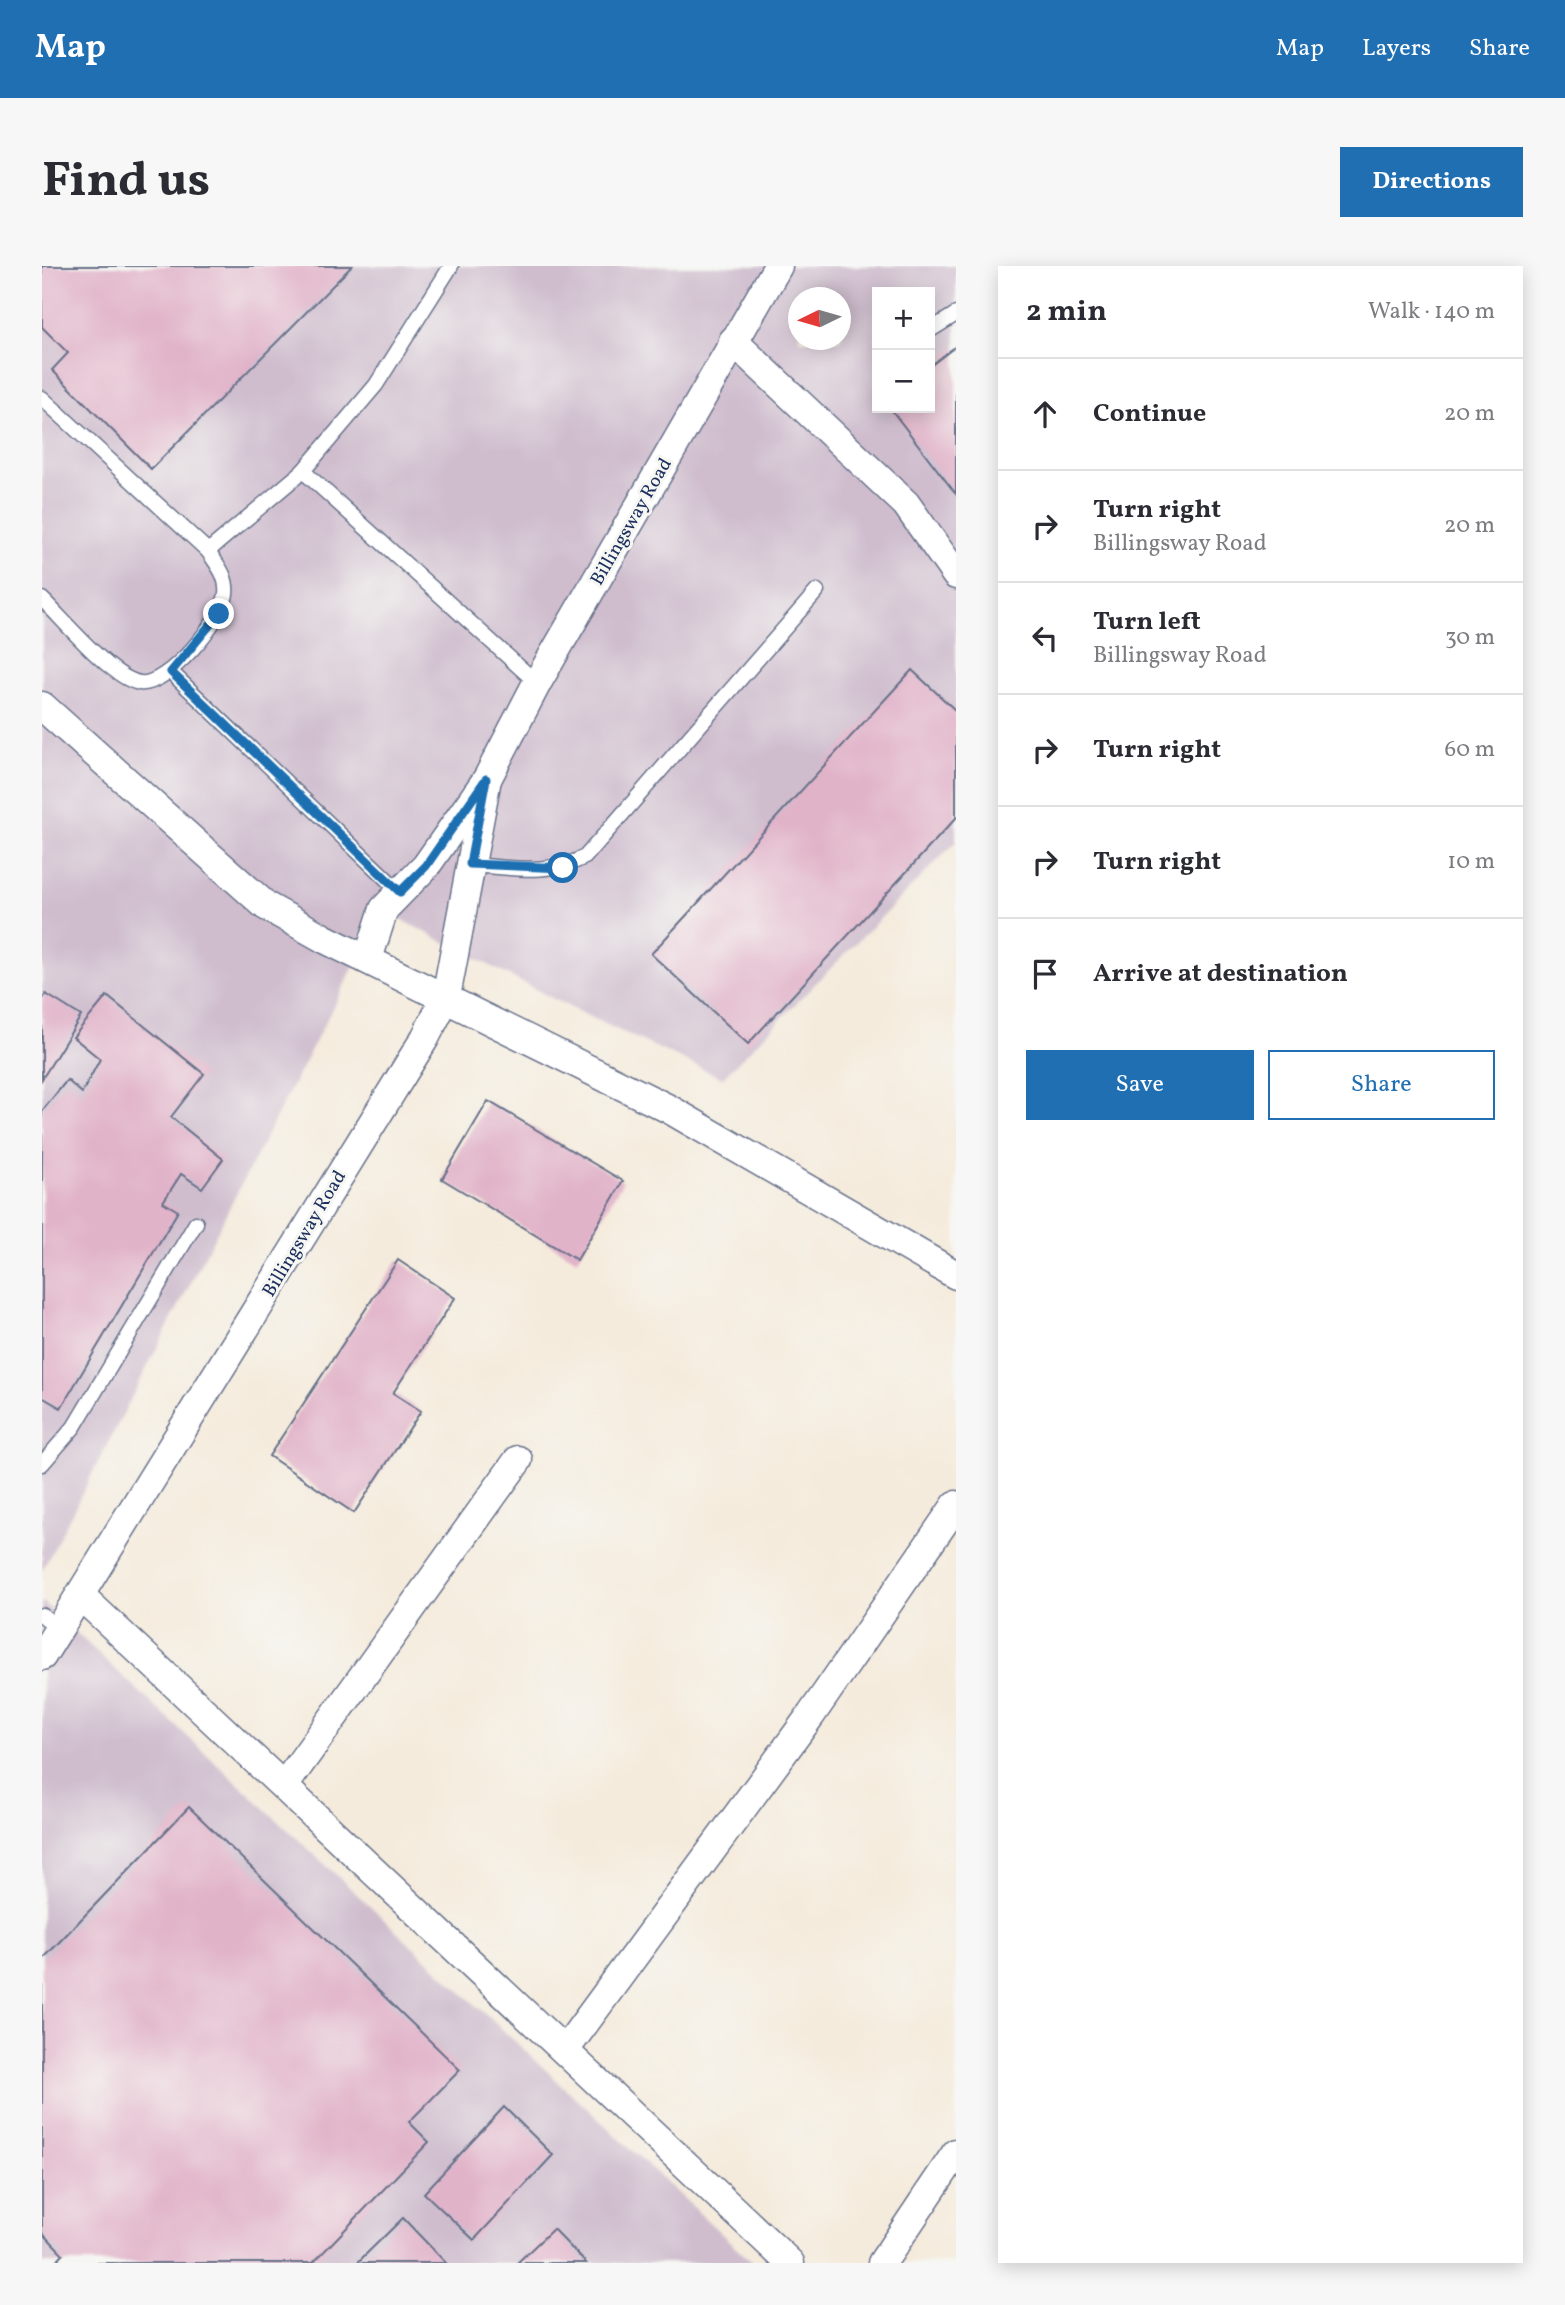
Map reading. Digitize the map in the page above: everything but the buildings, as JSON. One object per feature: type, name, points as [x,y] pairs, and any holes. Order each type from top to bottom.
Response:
[{"type":"street","name":"Billingsway Road","points":[[368,959],[384,909],[426,866],[486,779],[537,683],[778,266]]},
{"type":"street","points":[[733,341],[906,504],[956,575]]},
{"type":"street","points":[[42,706],[265,906],[669,1109],[956,1275]]},
{"type":"street","name":"Billingsway Road","points":[[42,1656],[51,1622],[81,1596],[425,1038],[446,997],[486,779]]},
{"type":"street","points":[[284,1786],[518,1460]]},
{"type":"street","points":[[565,2050],[811,1715],[956,1504]]},
{"type":"street","points":[[81,1596],[790,2263]]},
{"type":"street","points":[[882,2263],[956,2153]]},
{"type":"lane","points":[[208,551],[303,471],[376,385],[451,266]]},
{"type":"lane","points":[[935,327],[956,314]]},
{"type":"lane","points":[[42,398],[95,450],[208,551],[225,577],[226,595],[219,614],[171,672],[157,681],[140,683],[118,673],[42,599]]},
{"type":"lane","points":[[303,471],[537,683]]},
{"type":"lane","points":[[470,864],[545,870],[563,868],[585,857],[817,591]]},
{"type":"lane","points":[[171,672],[400,892]]},
{"type":"lane","points":[[42,1464],[74,1427],[196,1223]]},
{"type":"shaded area","points":[[42,266],[956,266],[956,842],[722,1078],[575,1010],[383,910],[42,1571]]},
{"type":"shaded area","points":[[42,1601],[753,2263],[42,2263]]},
{"type":"route","points":[[219,614],[171,672],[400,892],[426,866],[486,779],[470,864],[545,870],[563,868]]}]
